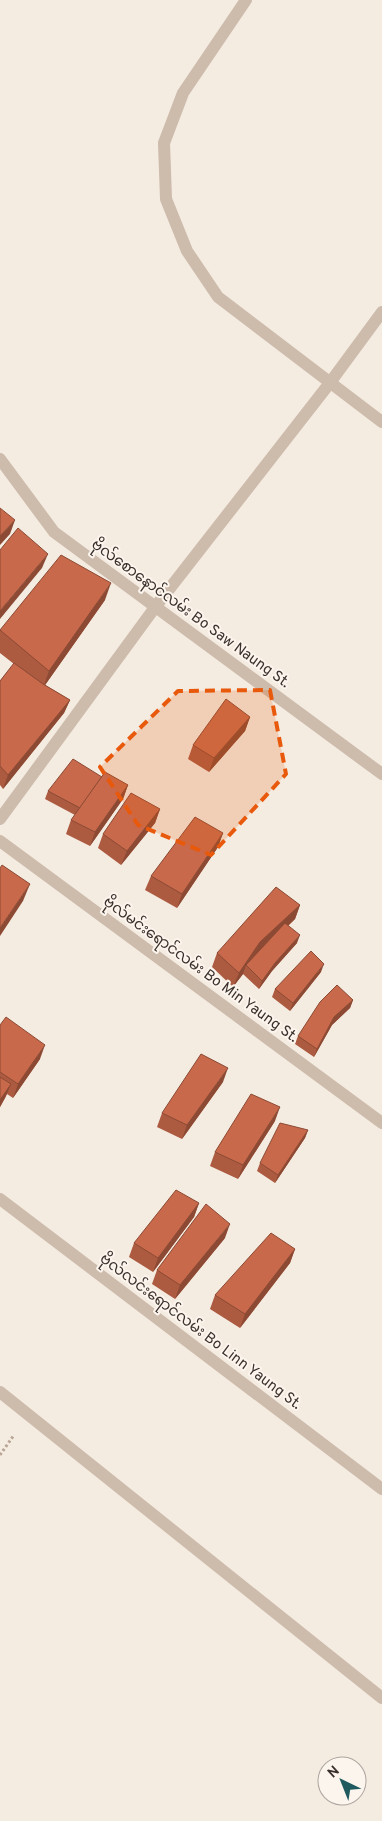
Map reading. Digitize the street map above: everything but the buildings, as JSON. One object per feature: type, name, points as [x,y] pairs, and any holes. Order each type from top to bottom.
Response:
[{"type":"street","points":[[246,0],[183,93],[164,143],[166,198],[187,251],[218,297],[329,384],[382,422]]},
{"type":"street","points":[[0,818],[156,606],[329,384],[382,312]]},
{"type":"street","name":"ဗိုလ်စောနောင်လမ်း Bo Saw Naung St.","points":[[0,459],[54,532],[382,774]]},
{"type":"street","name":"ဗိုလ်မင်းရောင်လမ်း Bo Min Yaung St.","points":[[0,842],[382,1123]]},
{"type":"street","name":"ဗိုလ်လင်းရောင်လမ်း Bo Linn Yaung St.","points":[[0,1199],[382,1489]]},
{"type":"street","points":[[0,1392],[382,1698]]},
{"type":"highlighted area","points":[[270,690],[286,774],[211,855],[138,825],[100,767],[178,691]]}]
